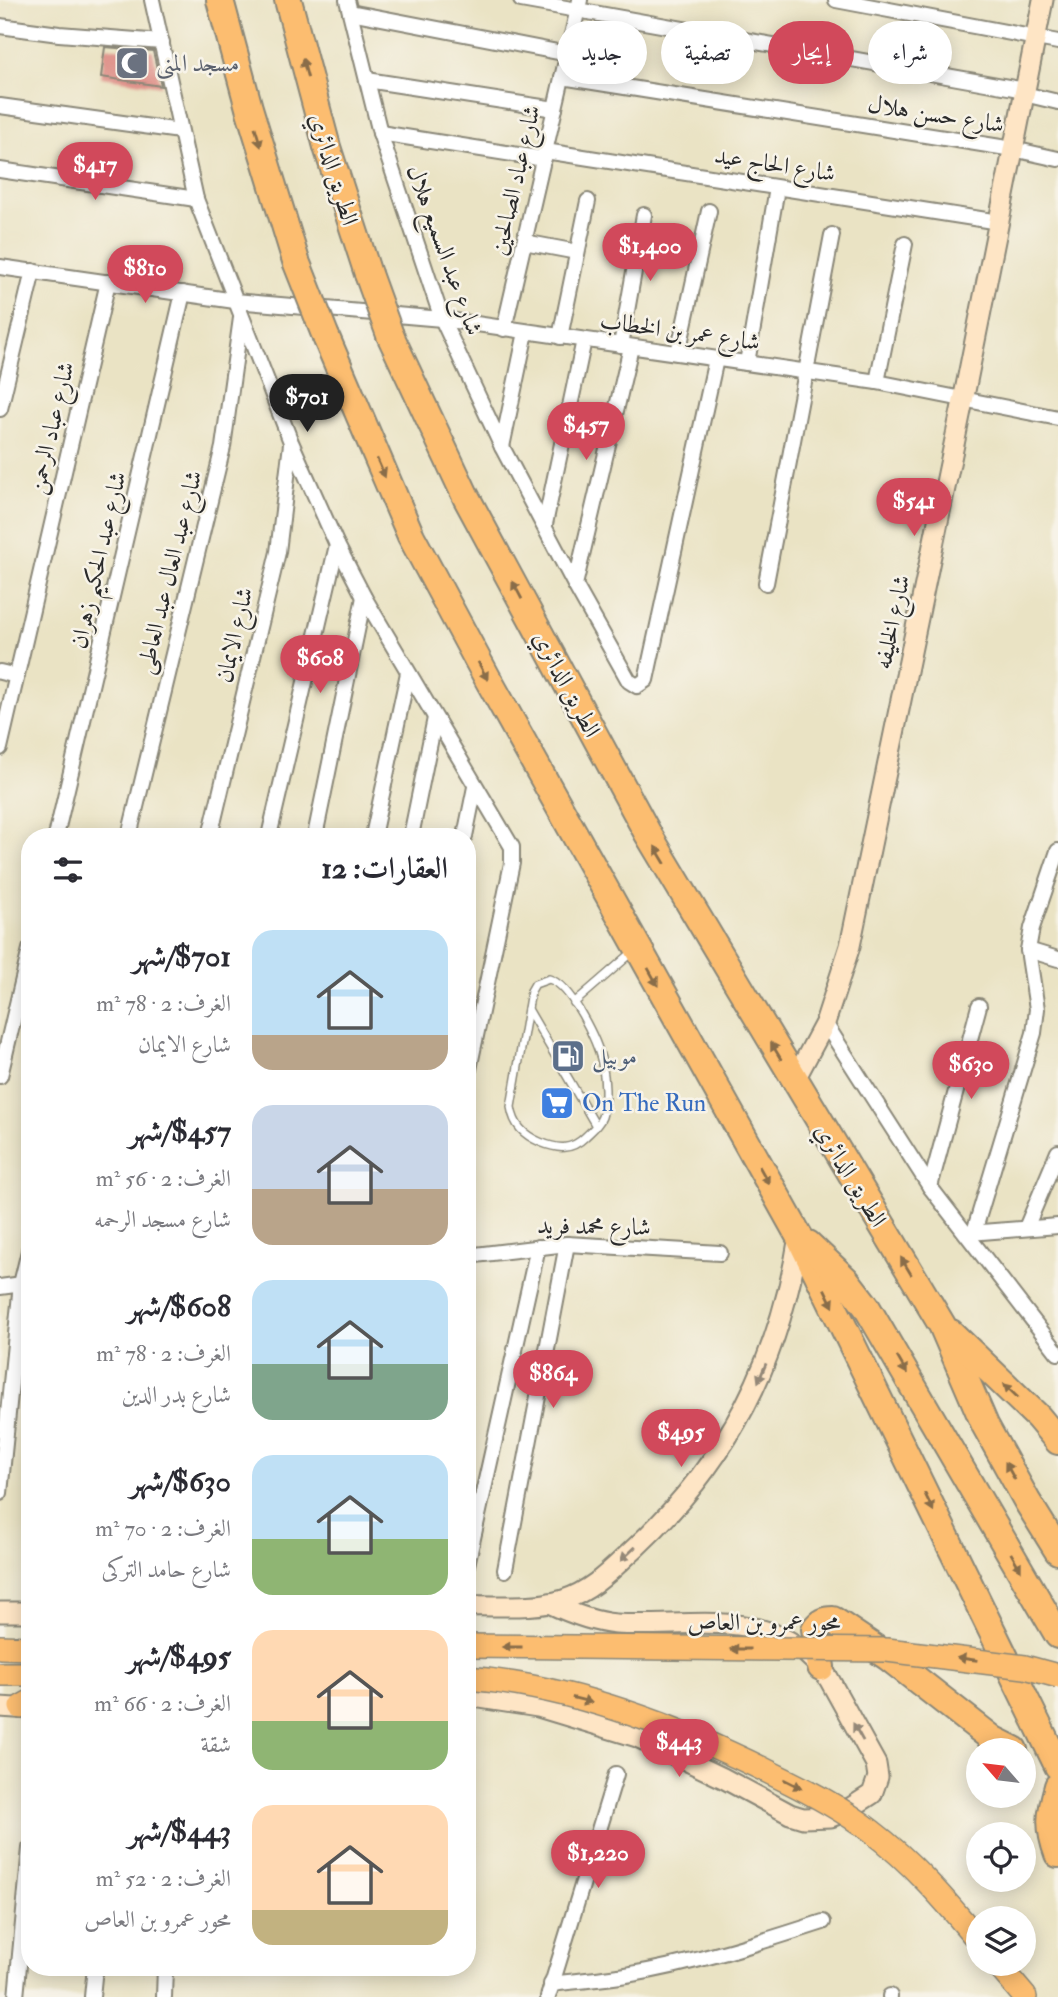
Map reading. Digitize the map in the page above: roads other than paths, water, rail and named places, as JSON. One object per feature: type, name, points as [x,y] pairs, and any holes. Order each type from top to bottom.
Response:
[{"type":"highway","points":[[220,0],[249,108],[296,261],[411,536],[799,1237],[1058,1766]]},
{"type":"highway","name":"الطريق الدائري","points":[[288,0],[327,148],[368,274],[390,335],[466,497],[648,835],[942,1325],[985,1425],[1027,1502],[1058,1551]]},
{"type":"highway","points":[[799,1237],[832,1265],[866,1306],[1058,1635]]},
{"type":"highway","name":"الطريق الدائري","points":[[942,1325],[1038,1417],[1058,1441]]},
{"type":"highway","points":[[821,1667],[815,1629],[819,1623],[833,1620],[888,1657],[991,1738]]},
{"type":"highway","points":[[1036,1761],[1058,1772]]},
{"type":"highway","points":[[1058,1786],[1050,1821],[1050,1831],[1058,1854]]},
{"type":"main road","name":"محور عمرو بن العاص","points":[[476,1646],[887,1650],[1025,1667],[1058,1676]]},
{"type":"main road","points":[[0,1647],[21,1648]]},
{"type":"main road","points":[[0,1674],[21,1674]]},
{"type":"main road","points":[[476,1679],[546,1691],[621,1711],[701,1741],[806,1791],[859,1823],[893,1849],[942,1896],[966,1925]]},
{"type":"main road","points":[[1008,1976],[1025,1997]]},
{"type":"street","points":[[152,0],[196,199],[291,442],[337,545],[364,597],[512,847],[512,867],[476,1037]]},
{"type":"street","points":[[521,0],[579,5],[1024,92],[1058,102]]},
{"type":"street","points":[[836,0],[1058,42]]},
{"type":"street","name":"شارع الخليفه","points":[[794,1081],[825,1023],[850,946],[1043,0]]},
{"type":"street","points":[[348,6],[557,52]]},
{"type":"street","name":"شارع عبد السميع هلال","points":[[348,6],[380,133],[442,319],[502,447],[575,585],[632,684],[638,686],[646,680],[716,359]]},
{"type":"street","points":[[0,26],[59,34],[162,42]]},
{"type":"street","points":[[367,80],[555,109]]},
{"type":"street","name":"شارع عباد الصالحين","points":[[504,329],[560,84]]},
{"type":"street","name":"شارع حسن هلال","points":[[606,84],[1013,149],[1058,159]]},
{"type":"street","points":[[0,106],[180,131]]},
{"type":"street","name":"شارع الحاج عيد","points":[[380,133],[999,222]]},
{"type":"street","points":[[0,170],[196,199]]},
{"type":"street","points":[[747,363],[777,188]]},
{"type":"street","points":[[560,337],[588,201]]},
{"type":"street","points":[[678,354],[709,211]]},
{"type":"street","points":[[575,585],[626,346],[644,215]]},
{"type":"street","points":[[766,583],[832,235]]},
{"type":"street","points":[[524,242],[577,252]]},
{"type":"street","points":[[877,382],[905,244]]},
{"type":"street","name":"شارع عمر بن الخطاب","points":[[0,267],[235,301],[442,319],[877,382],[1058,418]]},
{"type":"street","points":[[0,409],[33,271]]},
{"type":"street","name":"شارع عباد الرحمن","points":[[0,748],[108,282]]},
{"type":"street","name":"شارع عبد الحكيم زهران","points":[[58,828],[183,293]]},
{"type":"street","name":"شارع عبد العال عبد العاطى","points":[[131,828],[223,447],[241,316]]},
{"type":"street","points":[[502,447],[526,332]]},
{"type":"street","points":[[545,524],[584,340]]},
{"type":"street","name":"شارع الايمان","points":[[212,828],[278,552],[291,442]]},
{"type":"street","points":[[271,828],[337,545]]},
{"type":"street","points":[[317,828],[364,597]]},
{"type":"street","points":[[0,672],[17,676]]},
{"type":"street","points":[[375,828],[408,673]]},
{"type":"street","points":[[413,828],[435,718]]},
{"type":"street","points":[[467,828],[475,787]]},
{"type":"street","points":[[971,1233],[1034,1033],[1037,1009],[1028,950],[1032,928],[1058,851]]},
{"type":"street","points":[[1028,950],[1058,958]]},
{"type":"street","points":[[0,1076],[21,987]]},
{"type":"street","points":[[930,1187],[979,1006]]},
{"type":"street","points":[[825,1023],[930,1187],[971,1233],[1058,1353]]},
{"type":"street","points":[[1026,1228],[1058,1152]]},
{"type":"street","points":[[971,1233],[1058,1226]]},
{"type":"street","points":[[476,1606],[549,1603],[576,1595],[601,1579],[667,1518],[712,1461],[749,1402],[772,1349],[786,1304],[799,1237]]},
{"type":"street","points":[[505,1570],[567,1244]]},
{"type":"street","name":"شارع محمد فريد","points":[[476,1255],[567,1244],[720,1253]]},
{"type":"street","points":[[476,1524],[538,1247]]},
{"type":"street","points":[[0,1287],[21,1284]]},
{"type":"street","points":[[0,1493],[21,1317]]},
{"type":"street","points":[[476,1697],[538,1707],[637,1737],[790,1814],[817,1819],[844,1812],[872,1794],[878,1777],[876,1764],[821,1667],[801,1648],[776,1633],[735,1624],[615,1624],[570,1613],[549,1603]]},
{"type":"street","points":[[0,1612],[21,1612]]},
{"type":"street","points":[[616,1774],[550,1990],[748,1947],[823,1922]]},
{"type":"street","points":[[16,1997],[21,1944]]},
{"type":"street","points":[[92,1997],[94,1976]]},
{"type":"street","points":[[164,1997],[165,1976]]},
{"type":"lane","points":[[574,1003],[637,948]]},
{"type":"lane","points":[[549,978],[562,985],[596,1044],[602,1062],[603,1110],[596,1126],[577,1144],[560,1148],[532,1138],[519,1129],[512,1115],[511,1099],[528,1009],[535,984],[549,978]]},
{"type":"lane","points":[[528,1009],[596,1126]]},
{"type":"place","name":"مسجد المنى","points":[[132,63]]},
{"type":"place","name":"موبيل","points":[[568,1056]]},
{"type":"place","name":"On The Run","points":[[557,1103]]}]
